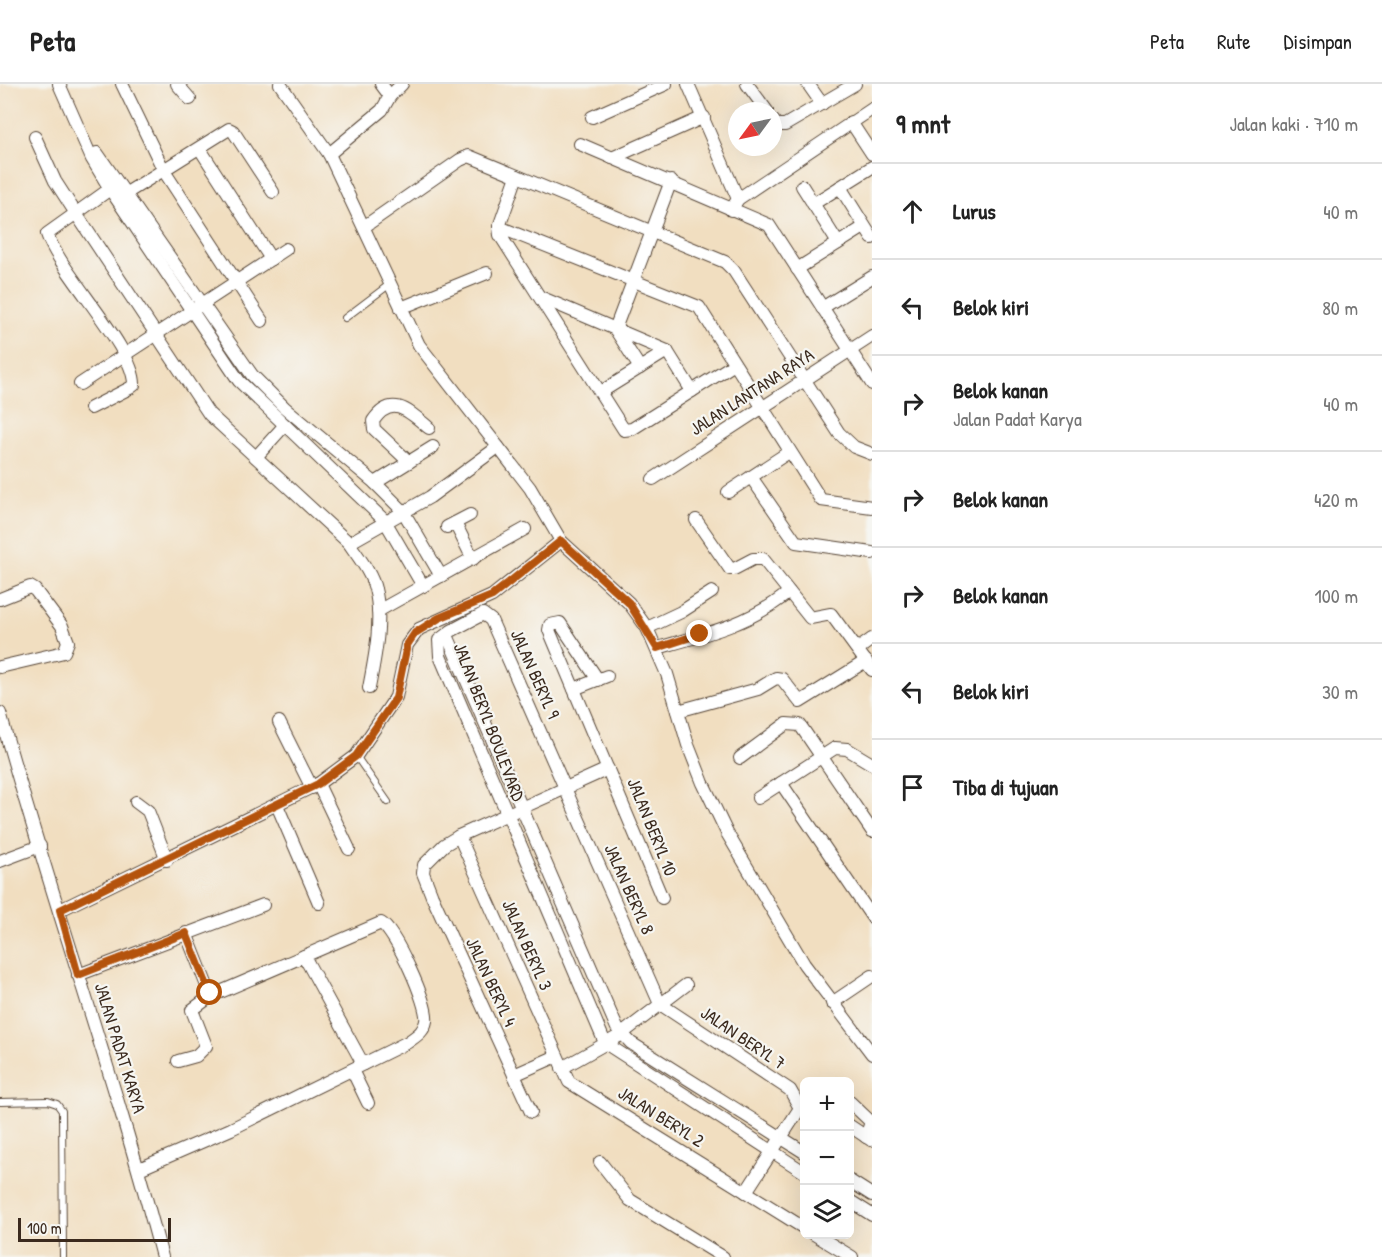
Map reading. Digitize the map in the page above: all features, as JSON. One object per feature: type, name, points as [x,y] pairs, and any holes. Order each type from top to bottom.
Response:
[{"type":"street","points":[[59,84],[92,159],[110,189],[239,381],[385,521],[423,586]]},
{"type":"street","points":[[65,84],[96,151],[252,375],[284,407],[375,483],[403,511],[441,576]]},
{"type":"street","points":[[122,84],[164,171],[262,321]]},
{"type":"street","points":[[177,84],[190,99]]},
{"type":"street","points":[[280,84],[329,154],[419,345],[540,503],[561,541],[629,603],[647,628],[657,648],[703,783],[728,833],[804,963],[872,1054]]},
{"type":"street","points":[[381,84],[390,96]]},
{"type":"street","points":[[329,154],[382,110],[390,96],[402,84]]},
{"type":"street","points":[[592,117],[666,84]]},
{"type":"street","points":[[688,84],[704,117],[735,204]]},
{"type":"street","points":[[808,84],[822,104]]},
{"type":"street","points":[[782,125],[855,84]]},
{"type":"street","points":[[748,86],[753,102]]},
{"type":"street","points":[[748,86],[760,102]]},
{"type":"street","points":[[735,204],[872,109]]},
{"type":"street","points":[[612,158],[704,117]]},
{"type":"street","points":[[851,122],[872,154]]},
{"type":"street","points":[[125,194],[227,130],[232,130],[273,192]]},
{"type":"street","points":[[35,137],[55,181],[209,414],[349,543],[375,587],[378,611],[369,688]]},
{"type":"street","points":[[580,144],[735,204],[769,225],[872,384]]},
{"type":"street","points":[[200,149],[271,260]]},
{"type":"street","points":[[364,226],[469,156],[725,262],[734,271],[839,433],[854,447],[872,454]]},
{"type":"street","points":[[813,204],[872,167]]},
{"type":"street","points":[[517,176],[499,227],[500,235],[627,432],[733,365]]},
{"type":"street","points":[[615,329],[671,181]]},
{"type":"street","points":[[802,186],[838,243]]},
{"type":"street","points":[[840,188],[872,238]]},
{"type":"street","points":[[91,408],[134,385],[124,354],[47,237],[48,231],[110,189]]},
{"type":"street","points":[[499,227],[633,283],[699,307],[733,365],[821,501],[872,507]]},
{"type":"street","points":[[797,269],[864,227]]},
{"type":"street","points":[[80,384],[286,249]]},
{"type":"street","points":[[401,308],[487,273]]},
{"type":"street","points":[[822,308],[872,277]]},
{"type":"street","points":[[539,297],[667,351],[692,391]]},
{"type":"street","points":[[615,329],[640,368]]},
{"type":"street","name":"JALAN LANTANA RAYA","points":[[653,479],[872,336]]},
{"type":"street","points":[[601,392],[667,351]]},
{"type":"street","points":[[409,462],[374,429],[373,421],[386,409],[395,405],[407,410],[429,428]]},
{"type":"street","points":[[274,416],[284,407]]},
{"type":"street","points":[[256,457],[284,426]]},
{"type":"street","points":[[375,483],[433,447]]},
{"type":"street","points":[[349,543],[446,487],[498,447]]},
{"type":"street","points":[[728,492],[789,452]]},
{"type":"street","points":[[751,477],[796,542],[872,553]]},
{"type":"street","points":[[470,515],[451,525],[473,559]]},
{"type":"street","points":[[678,711],[758,689],[776,678],[782,679],[800,702],[869,665],[831,614],[826,613],[812,619],[763,559],[753,558],[730,569],[696,520]]},
{"type":"street","points":[[378,611],[525,529]]},
{"type":"street","points":[[60,910],[167,860],[315,786],[356,756],[396,698],[407,645],[415,633],[439,618],[492,596],[561,541]]},
{"type":"street","points":[[0,599],[30,588],[35,590],[62,626],[68,642],[64,652],[0,667]]},
{"type":"street","points":[[647,628],[681,612],[712,592]]},
{"type":"street","points":[[657,648],[745,622],[774,605],[789,592]]},
{"type":"street","name":"JALAN BERYL 9","points":[[447,635],[483,614],[490,620],[566,789]]},
{"type":"street","name":"JALAN BERYL 9","points":[[574,689],[603,678],[560,624],[553,623],[549,630],[574,689],[609,769]]},
{"type":"street","name":"JALAN BERYL BOULEVARD","points":[[614,1039],[515,813],[447,635],[439,640],[438,651],[515,813],[614,1039],[776,1146],[800,1151]]},
{"type":"street","points":[[858,649],[872,639]]},
{"type":"street","name":"JALAN PADAT KARYA","points":[[0,713],[78,975],[139,1168],[162,1257]]},
{"type":"street","points":[[279,722],[349,849]]},
{"type":"street","points":[[741,758],[792,723],[800,725],[872,831]]},
{"type":"street","points":[[758,798],[821,756],[842,748],[872,764]]},
{"type":"street","points":[[459,836],[515,813],[609,769]]},
{"type":"street","name":"JALAN BERYL 10","points":[[609,769],[662,898]]},
{"type":"street","points":[[781,783],[872,917]]},
{"type":"street","name":"JALAN BERYL 8","points":[[566,789],[660,1004]]},
{"type":"street","points":[[136,802],[148,811],[167,860]]},
{"type":"street","points":[[277,805],[319,903]]},
{"type":"street","name":"JALAN BERYL 4","points":[[459,836],[444,845],[424,865],[423,873],[531,1112]]},
{"type":"street","name":"JALAN BERYL 3","points":[[459,836],[562,1068]]},
{"type":"street","points":[[0,861],[40,846]]},
{"type":"street","points":[[78,975],[262,905]]},
{"type":"street","points":[[139,1168],[224,1132],[408,1042],[422,1031],[426,1022],[426,1011],[388,927],[381,923],[375,924],[211,996],[192,1010],[206,1046],[196,1056],[178,1061]]},
{"type":"street","points":[[186,933],[211,996]]},
{"type":"street","points":[[304,956],[357,1067],[368,1103]]},
{"type":"street","points":[[832,1003],[872,976]]},
{"type":"street","points":[[562,1068],[614,1039],[686,985]]},
{"type":"street","name":"JALAN BERYL 7","points":[[660,1004],[790,1090],[800,1104]]},
{"type":"street","name":"JALAN BERYL BOULEVARD","points":[[614,1039],[631,1043],[776,1146],[800,1168]]},
{"type":"street","points":[[514,1075],[557,1056]]},
{"type":"street","name":"JALAN BERYL 2","points":[[562,1068],[574,1085],[800,1226]]},
{"type":"street","points":[[854,1107],[871,1122],[869,1139],[854,1129]]},
{"type":"street","points":[[746,1192],[800,1110]]},
{"type":"street","points":[[600,1162],[630,1200],[723,1257]]},
{"type":"street","points":[[854,1184],[872,1195]]},
{"type":"street","points":[[854,1204],[872,1215]]},
{"type":"street","points":[[822,1239],[852,1257]]},
{"type":"lane","points":[[345,318],[391,283]]},
{"type":"lane","points":[[356,756],[388,802]]},
{"type":"lane","points":[[0,1102],[48,1101],[57,1104],[62,1111],[63,1257]]},
{"type":"route","points":[[210,993],[186,933],[78,975],[60,910],[167,860],[318,784],[340,769],[356,756],[372,729],[396,698],[407,645],[419,628],[492,596],[561,541],[629,603],[647,628],[657,648],[700,634]]}]
